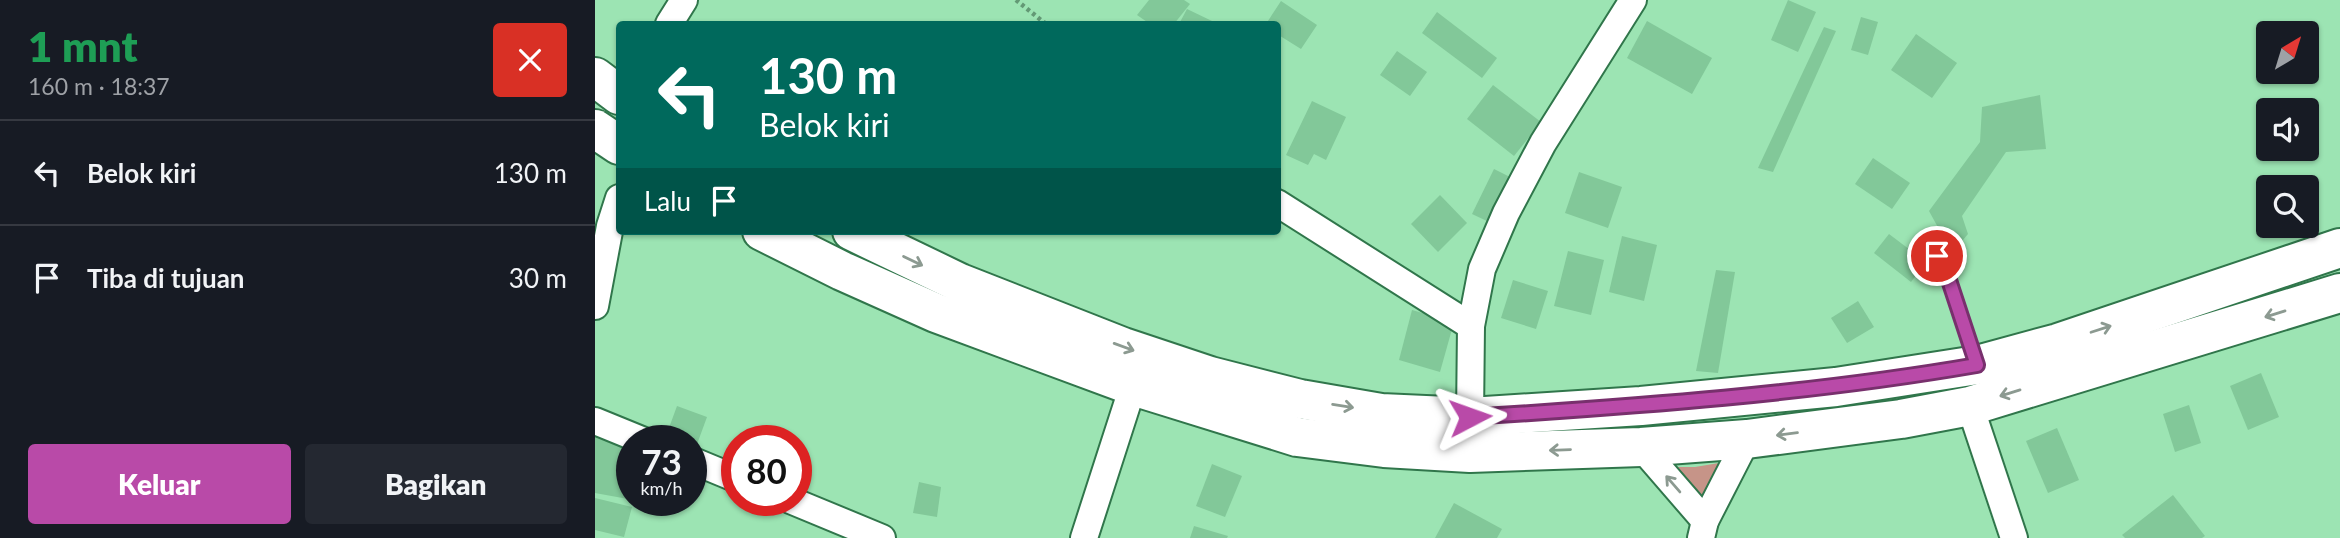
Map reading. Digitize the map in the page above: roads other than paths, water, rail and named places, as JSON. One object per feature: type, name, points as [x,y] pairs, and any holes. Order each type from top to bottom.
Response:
[{"type":"highway","points":[[595,77],[616,92]]},
{"type":"highway","points":[[595,128],[616,143]]},
{"type":"highway","points":[[770,235],[936,313],[1133,386],[1297,437],[1471,453],[1641,447],[1747,439],[1901,419],[1970,406],[2063,359],[2340,248]]},
{"type":"highway","points":[[860,235],[960,283],[1123,347],[1210,376],[1300,399],[1368,410],[1470,417],[1641,406],[1836,387],[1977,365],[2063,359],[2340,293]]},
{"type":"street","points":[[671,21],[684,0]]},
{"type":"street","points":[[1470,417],[1471,326],[1482,269],[1506,213],[1543,143],[1633,0]]},
{"type":"street","points":[[1281,206],[1471,326]]},
{"type":"street","points":[[595,306],[616,207]]},
{"type":"street","points":[[1084,538],[1133,386]]},
{"type":"street","points":[[1970,406],[2014,538]]},
{"type":"street","points":[[595,421],[616,430]]},
{"type":"street","points":[[1641,447],[1703,529],[1747,439]]},
{"type":"street","points":[[812,509],[882,538]]},
{"type":"lane","points":[[1928,236],[1947,274],[1977,365]]}]
